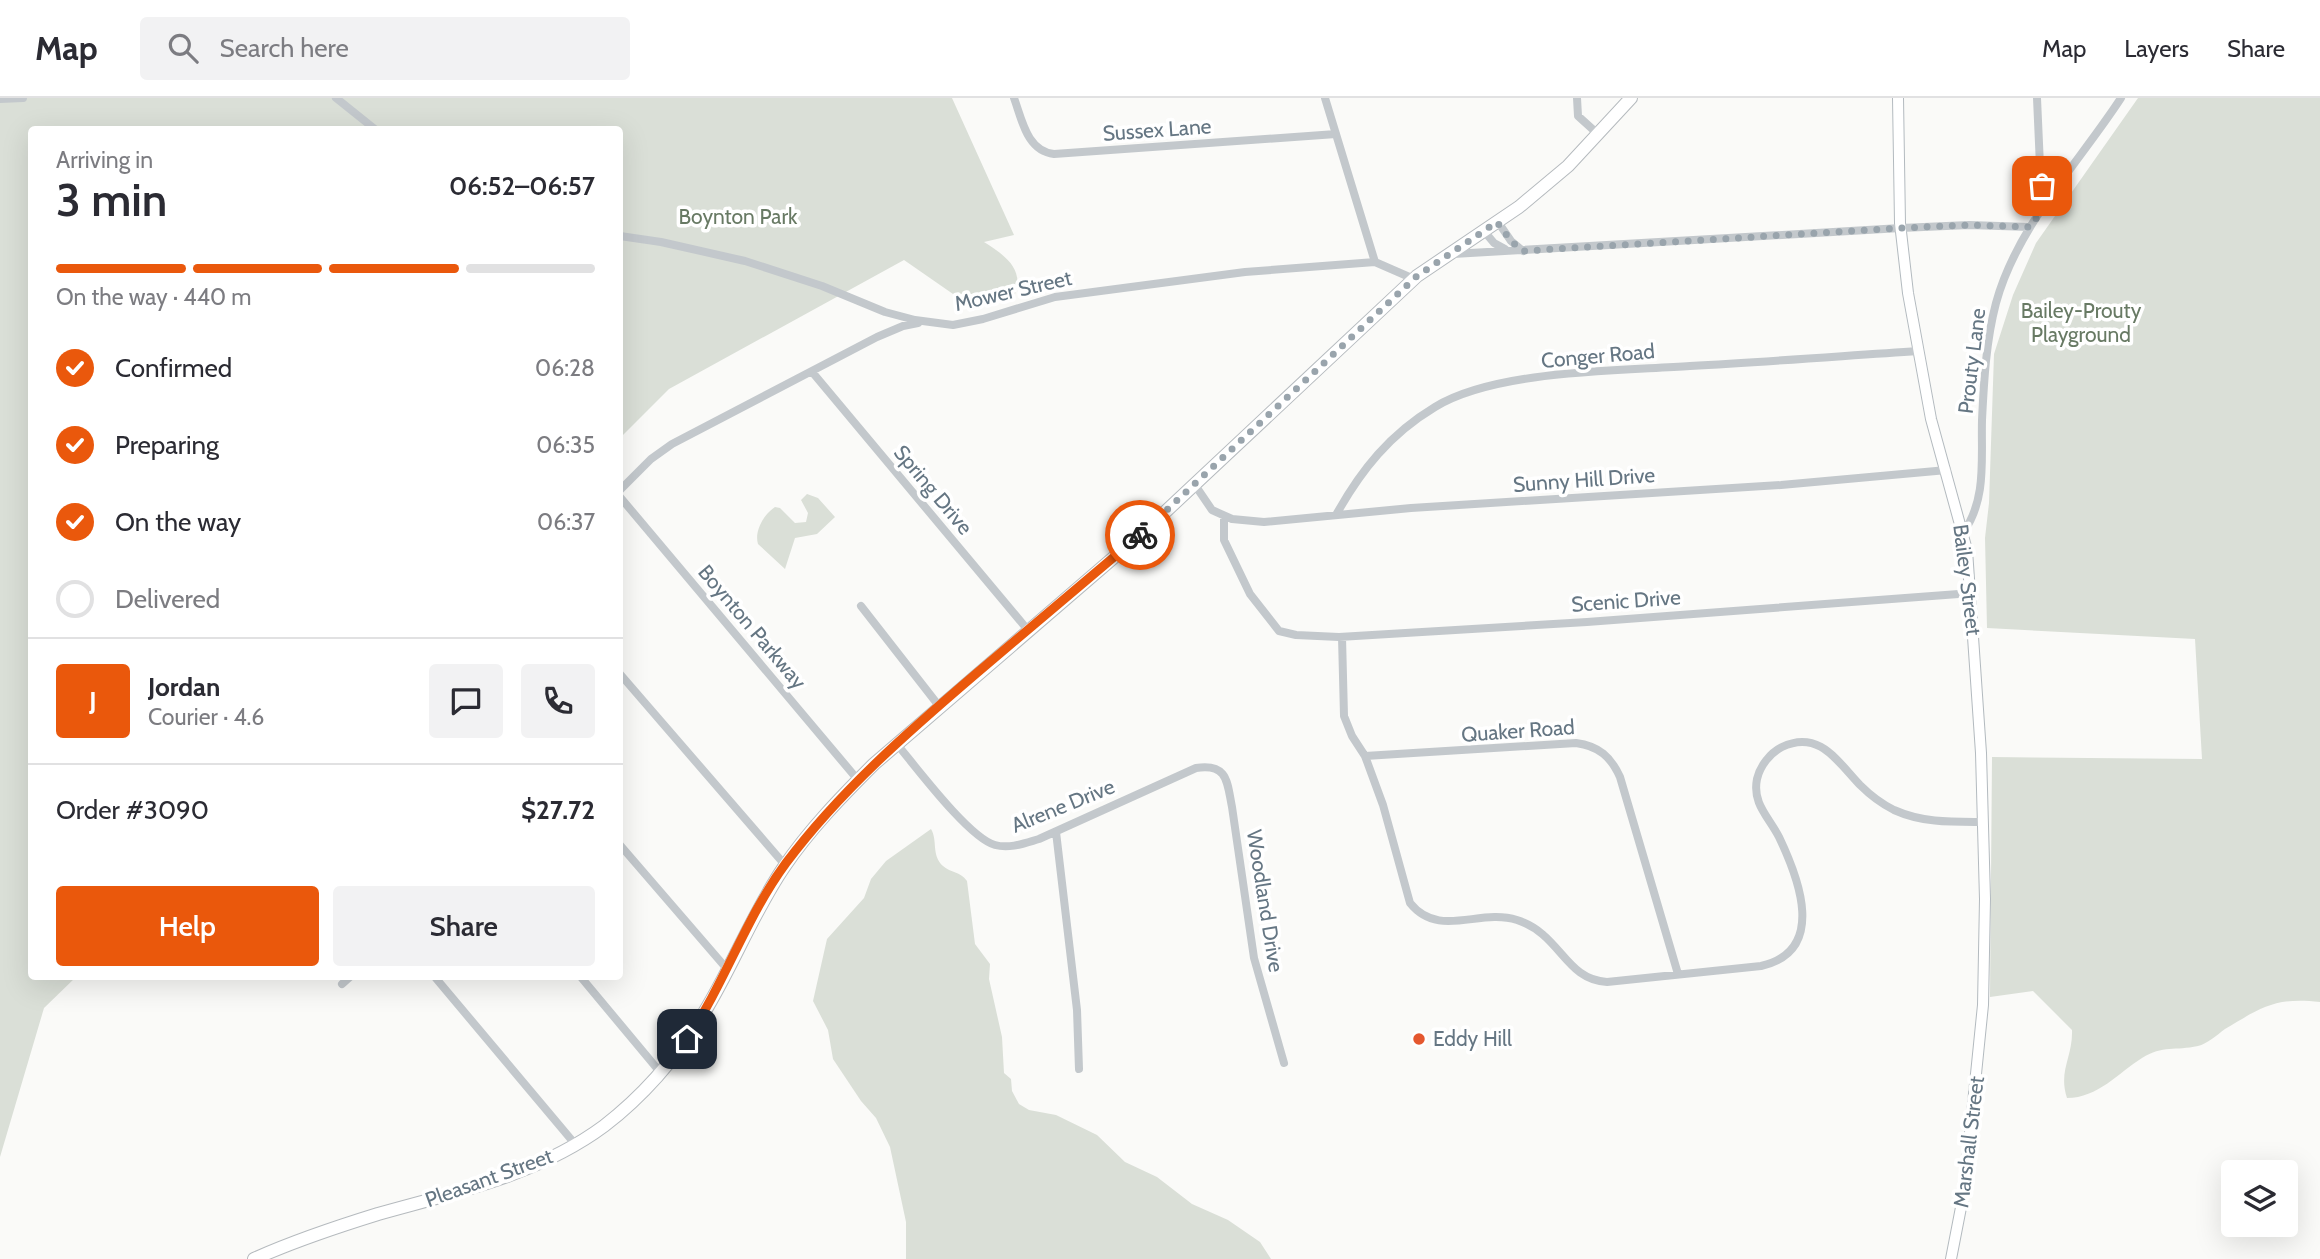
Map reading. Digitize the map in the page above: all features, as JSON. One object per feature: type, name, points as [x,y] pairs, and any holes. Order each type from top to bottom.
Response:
[{"type":"main road","name":"Pleasant Street","points":[[254,1259],[326,1231],[519,1172],[575,1144],[629,1105],[660,1072],[704,1014],[744,933],[785,865],[858,780],[896,743],[1195,485],[1414,279],[1497,222],[1568,166],[1630,98]]},
{"type":"street","points":[[0,99],[23,98]]},
{"type":"street","points":[[336,98],[371,126]]},
{"type":"street","name":"Sussex Lane","points":[[1014,98],[1033,144],[1043,152],[1054,154],[1336,134]]},
{"type":"street","points":[[1325,98],[1375,262]]},
{"type":"street","points":[[1577,98],[1578,116],[1599,135]]},
{"type":"street","name":"Bailey Street","points":[[1898,98],[1901,228],[1918,351],[1931,419],[1963,533],[1972,593],[1983,822],[1985,957],[1982,1025]]},
{"type":"street","points":[[2037,98],[2045,206]]},
{"type":"street","name":"Prouty Lane","points":[[1963,533],[1972,521],[1981,495],[1984,373],[2003,279],[2030,227],[2121,98]]},
{"type":"street","points":[[1497,222],[1511,241],[1523,251]]},
{"type":"street","points":[[1448,254],[1901,228],[1969,225],[2030,227]]},
{"type":"street","points":[[1484,231],[1498,246],[1510,251]]},
{"type":"street","points":[[623,236],[745,261],[822,286],[885,312],[925,322]]},
{"type":"street","name":"Mower Street","points":[[623,487],[650,459],[672,444],[903,326],[925,322],[953,325],[966,323],[1055,298],[1122,286],[1245,272],[1375,262],[1414,279]]},
{"type":"street","name":"Conger Road","points":[[1336,515],[1353,484],[1386,443],[1436,406],[1464,393],[1494,384],[1561,376],[1918,351]]},
{"type":"street","name":"Spring Drive","points":[[813,373],[1027,629]]},
{"type":"street","name":"Sunny Hill Drive","points":[[1224,516],[1264,522],[1947,470]]},
{"type":"street","points":[[1195,485],[1212,510],[1224,516]]},
{"type":"street","name":"Boynton Parkway","points":[[623,501],[858,780]]},
{"type":"street","name":"Scenic Drive","points":[[1224,516],[1224,540],[1250,594],[1272,624],[1283,632],[1342,637],[1587,622],[1972,593]]},
{"type":"street","points":[[861,606],[939,706]]},
{"type":"street","points":[[1342,637],[1344,716],[1365,757],[1393,834],[1407,898],[1422,915],[1445,923],[1488,915],[1519,920],[1547,936],[1576,971],[1594,980],[1607,982],[1769,964],[1783,958],[1798,941],[1804,919],[1802,904],[1778,836],[1761,810],[1756,795],[1762,765],[1786,745],[1801,742],[1823,747],[1836,755],[1865,790],[1903,814],[1936,821],[1983,822]]},
{"type":"street","points":[[623,677],[785,865]]},
{"type":"street","name":"Alrene Drive","points":[[896,743],[956,812],[987,842],[1000,846],[1015,846],[1056,832],[1196,768]]},
{"type":"street","name":"Quaker Road","points":[[1365,757],[1576,743],[1597,748],[1608,755],[1620,777],[1678,974]]},
{"type":"street","name":"Woodland Drive","points":[[1196,768],[1213,767],[1222,772],[1228,783],[1254,958],[1284,1063]]},
{"type":"street","points":[[1056,832],[1077,1010],[1079,1069]]},
{"type":"street","points":[[623,849],[727,970]]},
{"type":"street","points":[[342,984],[346,980]]},
{"type":"street","points":[[437,980],[575,1144]]},
{"type":"street","points":[[583,980],[660,1072]]},
{"type":"street","name":"Marshall Street","points":[[1951,1259],[1964,1192],[1982,1025]]},
{"type":"green space","name":"Boynton Park","points":[[0,98],[952,98],[1014,235],[984,242],[1007,259],[1016,273],[1016,290],[1012,301],[990,294],[953,294],[904,260],[669,389],[623,435],[623,126],[28,126],[28,980],[73,980],[44,1008],[0,1157]]},
{"type":"green space","name":"Bailey-Prouty Playground","points":[[2138,98],[2320,98],[2320,1002],[2292,1001],[2270,1005],[2238,1021],[2201,1045],[2149,1054],[2098,1089],[2078,1097],[2067,1098],[2064,1080],[2072,1030],[2033,991],[1990,997],[1992,757],[2202,759],[2195,639],[1987,628],[1985,538],[1989,503],[1994,354],[2013,295],[2036,243]]},
{"type":"green space","points":[[807,494],[818,498],[835,517],[817,534],[795,538],[785,569],[758,544],[759,528],[775,507],[780,508],[795,523],[806,522],[808,513],[801,500]]},
{"type":"green space","points":[[931,829],[939,862],[967,881],[975,944],[990,964],[989,979],[1002,1037],[1004,1073],[1011,1079],[1012,1091],[1019,1104],[1029,1110],[1056,1115],[1097,1135],[1125,1162],[1157,1177],[1192,1204],[1228,1220],[1260,1242],[1271,1259],[906,1259],[906,1222],[890,1147],[876,1118],[861,1101],[833,1059],[828,1030],[813,1001],[827,939],[864,898],[871,879],[886,861]]},
{"type":"way so far","points":[[1140,535],[1417,276],[1497,222],[1511,241],[1523,251],[1901,228],[1969,225],[2030,227],[2045,206],[2042,186]]},
{"type":"place","name":"Eddy Hill","points":[[1419,1039]]},
{"type":"route","points":[[687,1039],[704,1014],[744,933],[785,865],[846,792],[896,743],[1140,535]]}]
